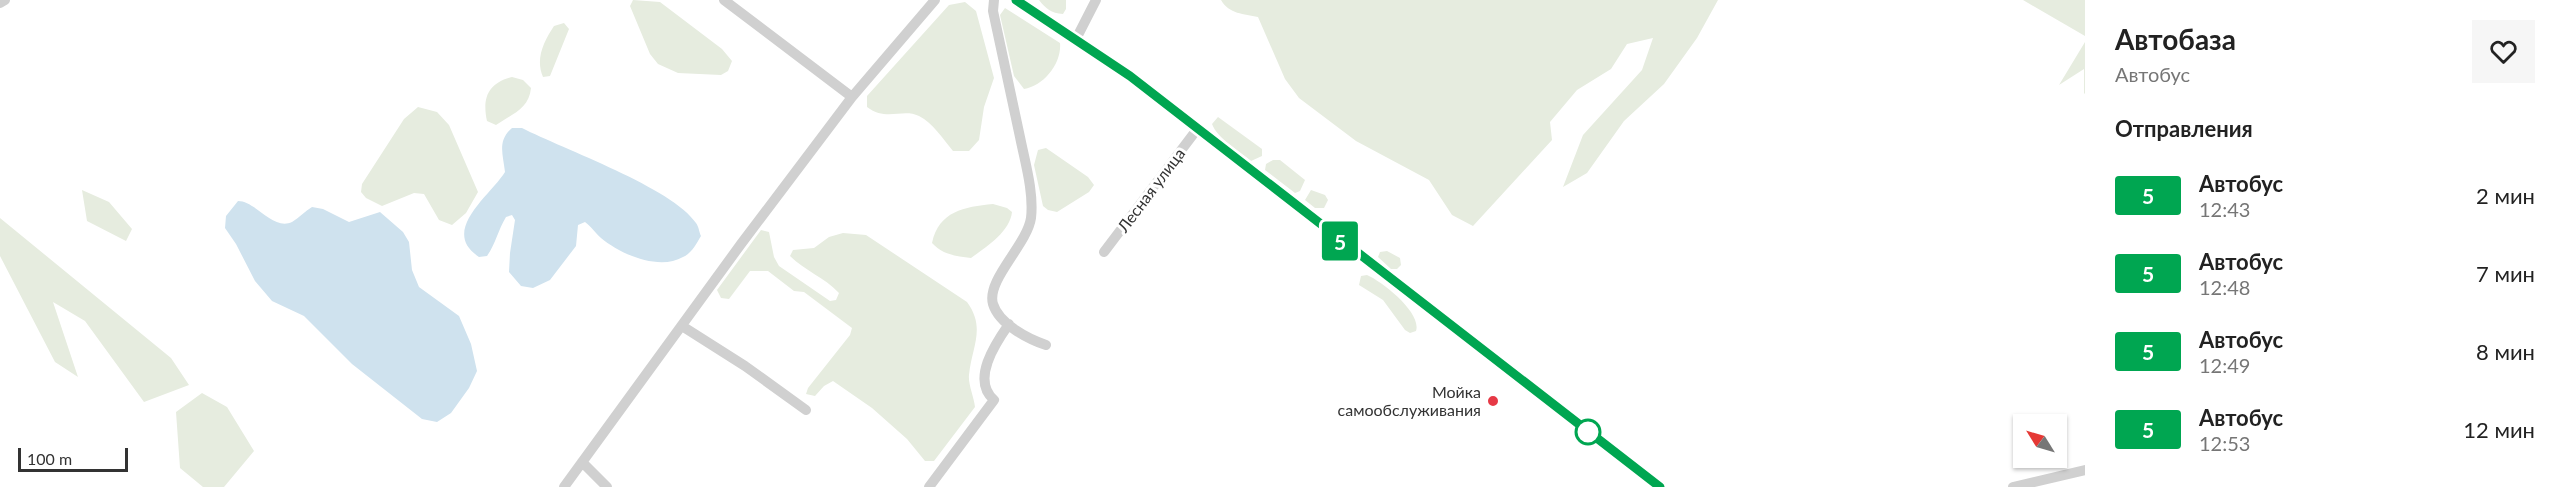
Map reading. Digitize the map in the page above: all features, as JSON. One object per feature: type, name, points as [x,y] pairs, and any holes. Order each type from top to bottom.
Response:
[{"type":"street","points":[[0,3],[4,0]]},
{"type":"street","points":[[724,0],[852,96]]},
{"type":"street","points":[[564,487],[852,96],[935,0]]},
{"type":"street","points":[[994,0],[993,11],[1027,173],[1031,217],[1027,233],[994,288],[992,303],[999,316],[1009,324],[1046,345]]},
{"type":"street","points":[[1016,0],[1076,39],[1198,128],[1660,487]]},
{"type":"street","points":[[1076,39],[1096,0]]},
{"type":"street","name":"Лесная улица","points":[[1104,252],[1198,128]]},
{"type":"street","points":[[929,487],[994,400],[987,394],[985,375],[994,346],[1009,324]]},
{"type":"street","points":[[682,326],[806,410]]},
{"type":"street","points":[[582,462],[607,487]]},
{"type":"street","points":[[2013,487],[2085,470]]},
{"type":"shaded area","points":[[633,0],[660,2],[722,49],[732,61],[728,71],[721,75],[678,73],[658,64],[650,54],[630,6]]},
{"type":"shaded area","points":[[1039,0],[1066,0],[1066,9],[1063,14],[1052,12]]},
{"type":"shaded area","points":[[1221,0],[1718,0],[1697,38],[1664,84],[1624,121],[1587,173],[1563,187],[1583,135],[1642,70],[1653,38],[1627,44],[1611,69],[1577,90],[1550,122],[1552,140],[1473,226],[1452,215],[1429,180],[1356,141],[1299,98],[1285,79],[1258,17],[1233,11]]},
{"type":"shaded area","points":[[2023,0],[2085,0],[2085,36]]},
{"type":"shaded area","points":[[965,2],[976,11],[994,78],[984,107],[979,140],[969,151],[953,151],[924,119],[907,113],[881,114],[867,107],[867,96],[949,5]]},
{"type":"shaded area","points":[[1005,8],[1060,43],[1055,66],[1045,78],[1024,89],[1014,76],[1000,15]]},
{"type":"shaded area","points":[[564,23],[569,29],[550,76],[543,77],[540,57],[544,44],[554,26]]},
{"type":"shaded area","points":[[2085,42],[2084,94],[2084,69],[2059,85]]},
{"type":"shaded area","points":[[512,77],[523,80],[531,88],[527,101],[519,110],[496,125],[487,121],[485,105],[492,87]]},
{"type":"shaded area","points":[[418,107],[437,112],[449,125],[478,192],[466,213],[452,225],[439,220],[424,194],[414,193],[382,206],[366,198],[361,192],[362,184],[404,119]]},
{"type":"shaded area","points":[[1218,117],[1262,149],[1262,156],[1251,161],[1223,139],[1212,124]]},
{"type":"shaded area","points":[[1046,148],[1088,177],[1094,185],[1089,192],[1057,212],[1043,206],[1034,165],[1038,150]]},
{"type":"shaded area","points":[[1273,160],[1280,160],[1305,180],[1300,191],[1295,193],[1265,170],[1266,164]]},
{"type":"shaded area","points":[[82,190],[109,202],[132,229],[126,241],[87,221]]},
{"type":"shaded area","points":[[1311,190],[1325,195],[1328,200],[1324,208],[1315,208],[1305,200]]},
{"type":"shaded area","points":[[993,204],[1012,212],[1010,219],[996,238],[971,258],[955,256],[932,243],[935,232],[947,217],[963,209]]},
{"type":"shaded area","points":[[0,218],[171,358],[189,385],[144,402],[85,321],[53,302],[78,377],[55,362],[0,256]]},
{"type":"shaded area","points":[[761,230],[769,232],[774,257],[779,266],[830,301],[836,300],[839,293],[790,256],[793,250],[814,248],[829,237],[843,233],[866,235],[967,302],[973,311],[977,329],[969,375],[975,407],[934,461],[925,461],[907,439],[872,408],[833,381],[824,386],[815,396],[806,394],[808,388],[850,335],[852,328],[804,292],[794,291],[768,271],[750,271],[729,299],[721,298],[717,290]]},
{"type":"shaded area","points":[[1387,251],[1400,258],[1401,265],[1397,269],[1391,269],[1378,257],[1380,252]]},
{"type":"shaded area","points":[[1367,275],[1391,291],[1407,307],[1416,324],[1416,331],[1410,333],[1405,330],[1383,300],[1359,285],[1361,276]]},
{"type":"shaded area","points":[[202,393],[227,407],[254,451],[224,487],[203,487],[180,468],[176,412]]},
{"type":"water","points":[[512,128],[522,128],[616,170],[665,196],[684,210],[696,223],[701,236],[691,251],[683,257],[673,261],[652,261],[618,250],[601,238],[585,222],[578,225],[576,246],[550,280],[533,288],[521,286],[509,272],[515,220],[512,215],[506,217],[487,256],[479,257],[468,247],[464,236],[472,213],[505,172],[503,143]]},
{"type":"water","points":[[238,201],[245,202],[278,223],[285,224],[292,222],[312,207],[323,209],[349,222],[380,212],[403,232],[409,242],[412,270],[419,287],[459,316],[471,344],[477,371],[469,388],[451,413],[437,422],[422,419],[352,364],[304,316],[272,301],[255,281],[225,228],[226,216]]},
{"type":"bus line","name":"5","points":[[1016,0],[1130,76],[1660,487]]},
{"type":"place","name":"Мойка самообслуживания","points":[[1493,401]]}]
